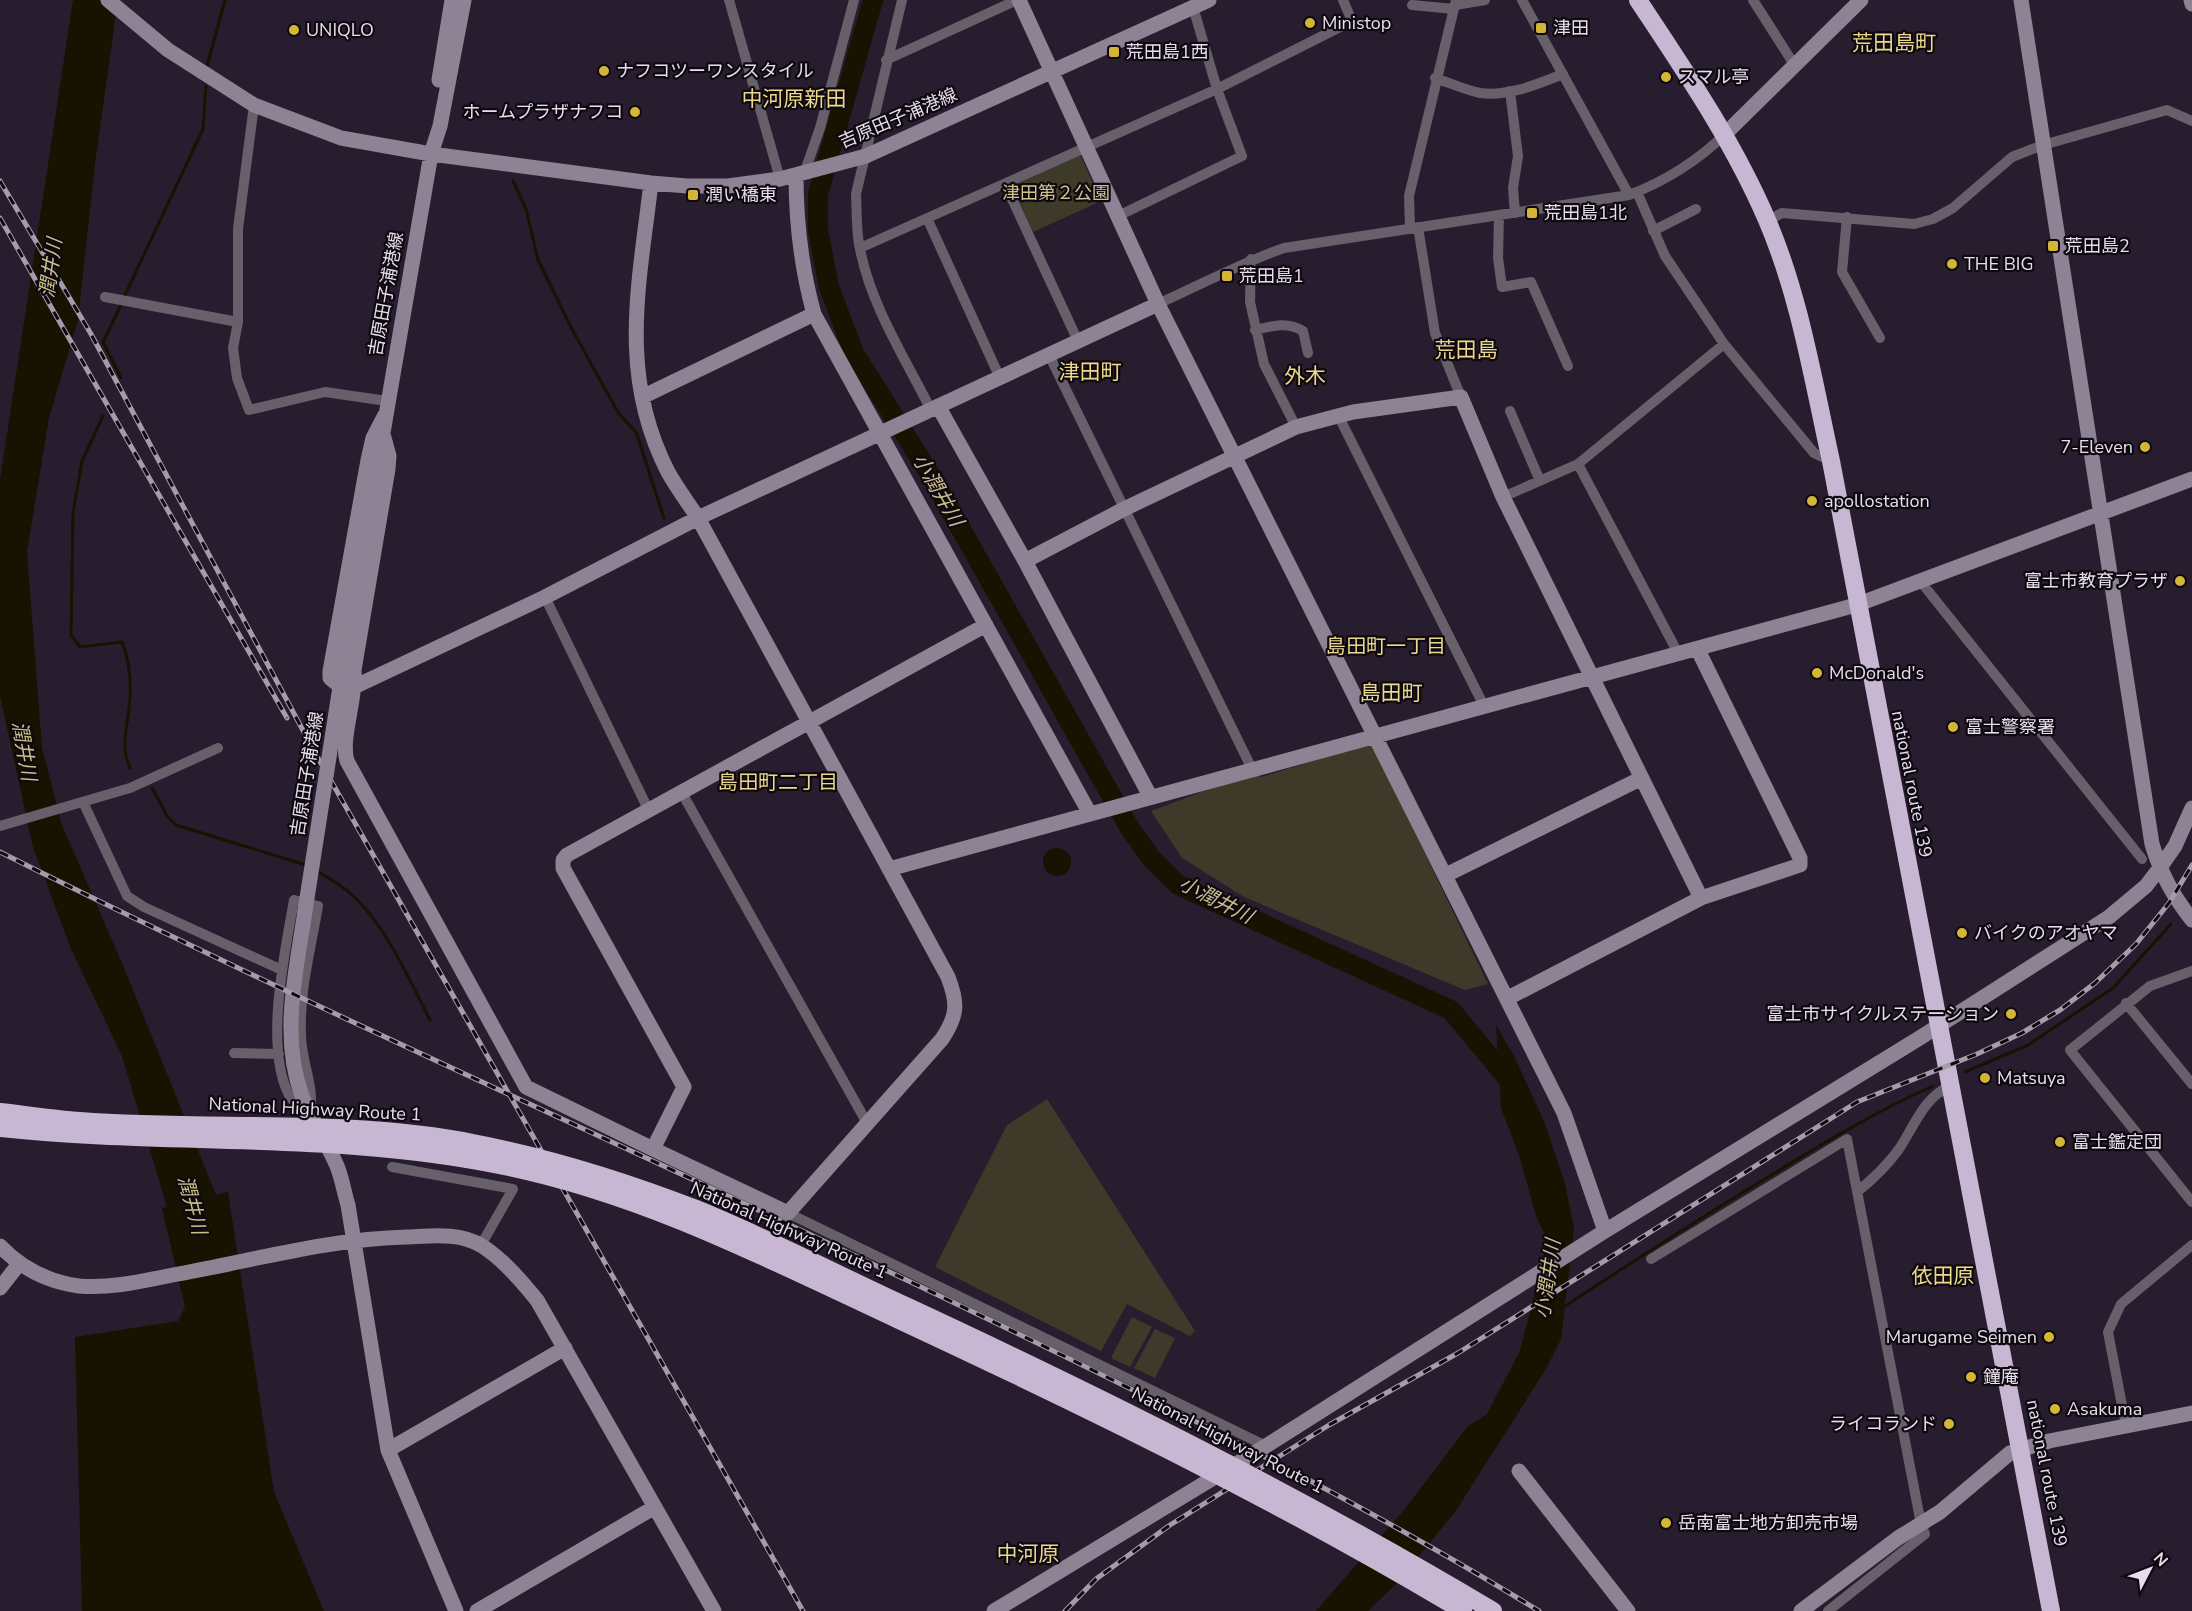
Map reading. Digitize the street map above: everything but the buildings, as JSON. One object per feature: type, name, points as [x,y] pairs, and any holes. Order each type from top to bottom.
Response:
[{"type":"highway","name":"national route 139","points":[[1638,0],[1725,134],[1767,221],[1794,296],[1831,462],[1856,605],[2022,1449],[2051,1611]]},
{"type":"highway","name":"National Highway Route 1","points":[[0,1112],[82,1121],[309,1127],[386,1132],[479,1144],[540,1157],[618,1180],[700,1211],[1123,1410],[1296,1498],[1493,1611]]},
{"type":"highway","name":"National Highway Route 1","points":[[0,1128],[140,1139],[327,1142],[441,1154],[512,1167],[644,1205],[761,1255],[1100,1414],[1281,1508],[1463,1611]]},
{"type":"street","points":[[108,0],[130,21],[202,73],[254,105],[340,138],[431,154]]},
{"type":"street","points":[[431,154],[432,125],[452,0]]},
{"type":"street","points":[[431,154],[440,126],[464,0]]},
{"type":"street","points":[[729,0],[780,179]]},
{"type":"street","points":[[854,0],[820,128],[803,174],[796,222],[803,276],[814,314],[986,625],[1095,812]]},
{"type":"street","points":[[902,0],[862,158],[856,194],[860,248],[868,281],[879,308],[934,408],[1025,561],[1147,798]]},
{"type":"street","points":[[886,60],[1018,0],[1158,304],[1564,1113],[1605,1231]]},
{"type":"street","name":"吉原田子浦港線","points":[[456,1611],[388,1450],[354,1240],[337,1166],[310,1113],[294,1068],[290,1034],[293,988],[347,642],[431,154],[651,183],[728,186],[780,179],[862,158],[1209,0]]},
{"type":"street","points":[[860,248],[1217,89],[1352,21],[1343,0]]},
{"type":"street","points":[[1412,5],[1455,5],[1485,0]]},
{"type":"street","points":[[1522,0],[1633,193],[1665,256],[1724,344],[1814,453],[1831,462]]},
{"type":"street","points":[[1753,0],[1795,66]]},
{"type":"street","points":[[254,105],[238,229],[238,322],[233,348],[237,378],[249,410],[325,392],[386,408],[373,438],[368,460],[330,671],[332,681],[356,686],[545,597],[698,518],[1239,268],[1251,259],[1284,248],[1633,193],[1673,173],[1711,148],[1860,0]]},
{"type":"street","points":[[2021,0],[2152,844],[2159,869],[2173,896],[2192,920]]},
{"type":"street","points":[[1455,5],[1435,78],[1408,196],[1435,333],[1503,497],[1701,898]]},
{"type":"street","points":[[1118,216],[1242,156],[1217,89],[1193,7]]},
{"type":"street","points":[[1435,78],[1481,93],[1510,91],[1536,85],[1563,74]]},
{"type":"street","points":[[1510,91],[1518,156],[1513,188],[1515,213]]},
{"type":"street","points":[[1767,221],[1782,213],[1914,224],[1933,219],[1953,208],[2012,158],[2043,145],[2167,110],[2192,121]]},
{"type":"street","points":[[651,183],[635,320],[635,355],[642,396],[654,439],[669,472],[698,518],[948,977],[955,996],[956,1011],[942,1039],[788,1213]]},
{"type":"street","points":[[1005,184],[1078,341]]},
{"type":"street","points":[[1653,231],[1696,209]]},
{"type":"street","points":[[1498,215],[1498,258],[1502,287],[1531,282],[1568,366]]},
{"type":"street","points":[[1847,217],[1842,272],[1880,338]]},
{"type":"street","points":[[927,218],[1000,378]]},
{"type":"street","points":[[1251,259],[1250,302],[1263,364],[1296,427]]},
{"type":"street","points":[[105,297],[238,322]]},
{"type":"street","points":[[642,396],[814,314]]},
{"type":"street","points":[[1255,330],[1287,325],[1297,327],[1303,331],[1308,353]]},
{"type":"street","points":[[1503,497],[1578,464],[1724,344]]},
{"type":"street","points":[[1049,355],[1252,769]]},
{"type":"street","points":[[1025,561],[1124,509],[1296,427],[1338,415],[1461,397]]},
{"type":"street","points":[[1510,411],[1540,481]]},
{"type":"street","points":[[1338,415],[1484,706]]},
{"type":"street","points":[[382,434],[389,456],[388,470],[354,670],[356,686],[345,748],[347,761],[526,1088],[1266,1446]]},
{"type":"street","points":[[1578,464],[1679,655]]},
{"type":"street","points":[[889,868],[1698,650],[1856,605],[2192,479]]},
{"type":"street","points":[[1921,582],[2142,859]]},
{"type":"street","points":[[545,597],[650,811]]},
{"type":"street","points":[[653,1149],[684,1087],[563,868],[563,860],[567,855],[986,625]]},
{"type":"street","points":[[1508,998],[1701,898],[1800,865],[1800,858],[1698,650]]},
{"type":"street","points":[[3,825],[139,785],[218,748]]},
{"type":"street","points":[[1446,875],[1642,778]]},
{"type":"street","points":[[682,793],[867,1124]]},
{"type":"street","points":[[83,802],[127,896],[144,907],[282,970]]},
{"type":"street","points":[[994,1611],[1266,1446],[1573,1251],[2109,917],[2146,886],[2159,869],[2175,846],[2192,808]]},
{"type":"street","points":[[294,900],[318,906],[301,1018],[301,1046],[311,1093],[310,1113],[290,1095],[279,1054],[278,1020],[282,970],[294,900]]},
{"type":"street","points":[[2192,971],[2150,986],[2070,1050],[2192,1202]]},
{"type":"street","points":[[2126,1003],[2192,1084]]},
{"type":"street","points":[[234,1053],[279,1054]]},
{"type":"street","points":[[1857,1192],[1880,1173],[1899,1149],[1934,1094],[1951,1086]]},
{"type":"street","points":[[1651,1259],[1847,1138],[1921,1524],[1925,1534],[1828,1611]]},
{"type":"street","points":[[392,1167],[513,1189],[481,1245]]},
{"type":"street","points":[[0,1246],[19,1264],[46,1277],[78,1286],[116,1285],[248,1262],[321,1245],[354,1240],[451,1235],[481,1245],[508,1267],[537,1300],[714,1611]]},
{"type":"street","points":[[2126,1426],[2108,1332],[2121,1304],[2192,1245]]},
{"type":"street","points":[[0,1288],[19,1264]]},
{"type":"street","points":[[388,1450],[565,1348]]},
{"type":"street","points":[[1801,1611],[1940,1512],[1999,1461],[2022,1449],[2192,1413]]},
{"type":"street","points":[[1519,1471],[1628,1611]]},
{"type":"street","points":[[477,1611],[655,1507]]},
{"type":"green space","name":"津田第２公園","points":[[1080,154],[1101,201],[1033,232],[1011,184]]},
{"type":"green space","points":[[1372,744],[1488,984],[1465,990],[1244,897],[1182,858],[1151,811],[1255,772],[1261,777],[1317,760],[1321,756]]},
{"type":"green space","points":[[1047,1099],[1195,1331],[1190,1336],[1127,1304],[1101,1351],[935,1267],[1007,1125]]},
{"type":"green space","points":[[1132,1317],[1152,1327],[1130,1367],[1111,1358]]},
{"type":"green space","points":[[1155,1329],[1175,1338],[1155,1378],[1134,1368]]},
{"type":"water","name":"潤井川","points":[[73,0],[118,0],[95,164],[78,320],[49,418],[27,552],[42,748],[62,825],[125,970],[216,1195],[228,1192],[274,1492],[324,1611],[82,1611],[75,1337],[178,1321],[185,1307],[162,1208],[167,1207],[122,1056],[71,949],[33,847],[0,696],[0,480]]},
{"type":"water","points":[[1057,848],[1067,852],[1071,862],[1067,872],[1057,876],[1047,872],[1043,862],[1047,852]]},
{"type":"water","points":[[1496,1025],[1514,1056],[1544,1121],[1565,1183],[1574,1229],[1561,1339],[1546,1369],[1455,1512],[1395,1585],[1368,1611],[1316,1611],[1404,1510],[1468,1426],[1487,1414],[1520,1351],[1548,1241],[1536,1216],[1519,1155],[1501,1108]]},
{"type":"waterway","points":[[207,66],[225,0]]},
{"type":"waterway","name":"小潤井川","points":[[873,0],[818,194],[818,230],[829,287],[854,353],[931,476],[1129,827],[1151,858],[1178,885],[1451,1010],[1514,1086]]},
{"type":"waterway","points":[[125,295],[203,129],[206,86]]},
{"type":"waterway","points":[[513,181],[526,209],[538,260],[573,331],[619,414],[636,432],[664,518]]},
{"type":"waterway","points":[[121,378],[103,342],[122,303]]},
{"type":"waterway","points":[[103,416],[82,461],[73,513],[71,635],[80,647],[122,642],[130,676],[125,742],[130,768]]},
{"type":"waterway","points":[[152,788],[167,816],[176,825],[306,865]]},
{"type":"waterway","points":[[317,871],[345,889],[371,916],[394,950],[430,1020]]},
{"type":"waterway","points":[[1965,1072],[2028,1045],[2113,988],[2171,924]]},
{"type":"waterway","points":[[1562,1308],[1693,1223],[1812,1150],[1871,1116],[1933,1086]]},
{"type":"railway","points":[[0,181],[91,334],[314,751],[803,1611]]},
{"type":"railway","points":[[0,218],[287,718]]},
{"type":"railway","points":[[0,852],[248,973],[874,1264],[1136,1391],[1340,1497],[1539,1611]]},
{"type":"railway","points":[[1065,1611],[1096,1579],[1170,1525],[1329,1425],[1458,1353],[1857,1102],[1977,1054],[2022,1033],[2060,1010],[2095,983],[2136,944],[2169,903],[2192,865]]},
{"type":"place","name":"Ministop","points":[[1310,23]]},
{"type":"place","name":"津田","points":[[1541,28]]},
{"type":"place","name":"UNIQLO","points":[[294,30]]},
{"type":"place","name":"荒田島1西","points":[[1114,52]]},
{"type":"place","name":"ナフコツーワンスタイル","points":[[604,71]]},
{"type":"place","name":"スマル亭","points":[[1666,77]]},
{"type":"place","name":"ホームプラザナフコ","points":[[635,112]]},
{"type":"place","name":"潤い橋東","points":[[693,195]]},
{"type":"place","name":"荒田島1北","points":[[1532,213]]},
{"type":"place","name":"荒田島2","points":[[2053,246]]},
{"type":"place","name":"THE BIG","points":[[1952,264]]},
{"type":"place","name":"荒田島1","points":[[1227,276]]},
{"type":"place","name":"7-Eleven","points":[[2145,447]]},
{"type":"place","name":"apollostation","points":[[1812,501]]},
{"type":"place","name":"富士市教育プラザ","points":[[2180,581]]},
{"type":"place","name":"McDonald's","points":[[1817,673]]},
{"type":"place","name":"富士警察署","points":[[1953,727]]},
{"type":"place","name":"バイクのアオヤマ","points":[[1962,933]]},
{"type":"place","name":"富士市サイクルステーション","points":[[2011,1014]]},
{"type":"place","name":"Matsuya","points":[[1985,1078]]},
{"type":"place","name":"富士鑑定団","points":[[2060,1142]]},
{"type":"place","name":"Marugame Seimen","points":[[2049,1337]]},
{"type":"place","name":"鐘庵","points":[[1971,1377]]},
{"type":"place","name":"Asakuma","points":[[2055,1409]]},
{"type":"place","name":"ライコランド","points":[[1949,1424]]},
{"type":"place","name":"岳南富士地方卸売市場","points":[[1666,1523]]},
{"type":"district","name":"荒田島町","points":[[1894,43]]},
{"type":"district","name":"中河原新田","points":[[794,99]]},
{"type":"district","name":"荒田島","points":[[1466,350]]},
{"type":"district","name":"津田町","points":[[1090,372]]},
{"type":"district","name":"外木","points":[[1305,376]]},
{"type":"district","name":"島田町一丁目","points":[[1386,646]]},
{"type":"district","name":"島田町","points":[[1391,693]]},
{"type":"district","name":"島田町二丁目","points":[[778,782]]},
{"type":"district","name":"依田原","points":[[1943,1276]]},
{"type":"district","name":"中河原","points":[[1028,1554]]}]
